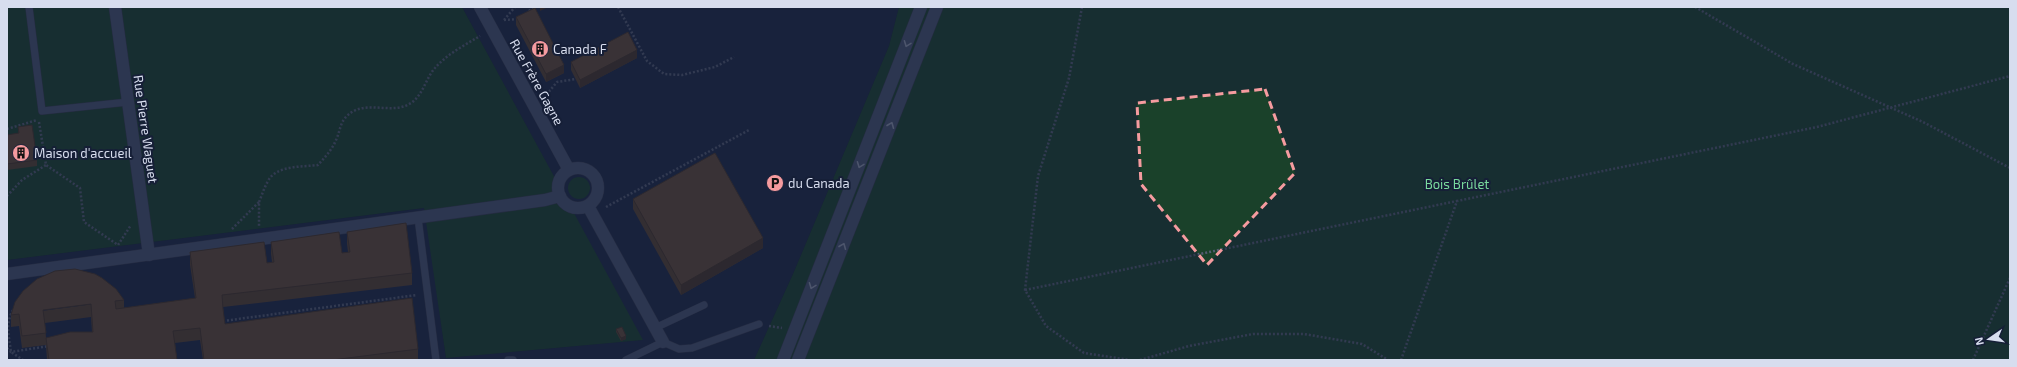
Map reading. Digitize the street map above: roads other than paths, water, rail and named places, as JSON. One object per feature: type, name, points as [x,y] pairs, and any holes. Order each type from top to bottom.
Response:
[{"type":"street","name":"Rue Pierre Waguet","points":[[115,7],[149,255]]},
{"type":"street","name":"Rue Frère Gagne","points":[[480,7],[569,170]]},
{"type":"street","points":[[783,360],[920,7]]},
{"type":"street","points":[[798,360],[936,8]]},
{"type":"street","points":[[576,168],[584,169],[592,174],[597,180],[597,195],[588,206],[581,208],[571,207],[564,202],[560,196],[560,180],[569,170],[576,168]]},
{"type":"street","points":[[7,274],[418,218],[545,200],[560,196]]},
{"type":"street","points":[[588,206],[663,342]]},
{"type":"lane","points":[[29,7],[42,111],[128,102]]},
{"type":"lane","points":[[418,218],[436,360]]},
{"type":"lane","points":[[655,328],[704,304]]},
{"type":"lane","points":[[626,360],[663,342],[672,348],[685,349],[759,324]]},
{"type":"lane","points":[[508,360],[514,360]]},
{"type":"place","name":"Canada F","points":[[540,49]]},
{"type":"place","name":"Maison d'accueil","points":[[21,153]]},
{"type":"place","name":"du Canada","points":[[775,183]]},
{"type":"park label","name":"Bois Brûlet","points":[[1457,184]]}]
